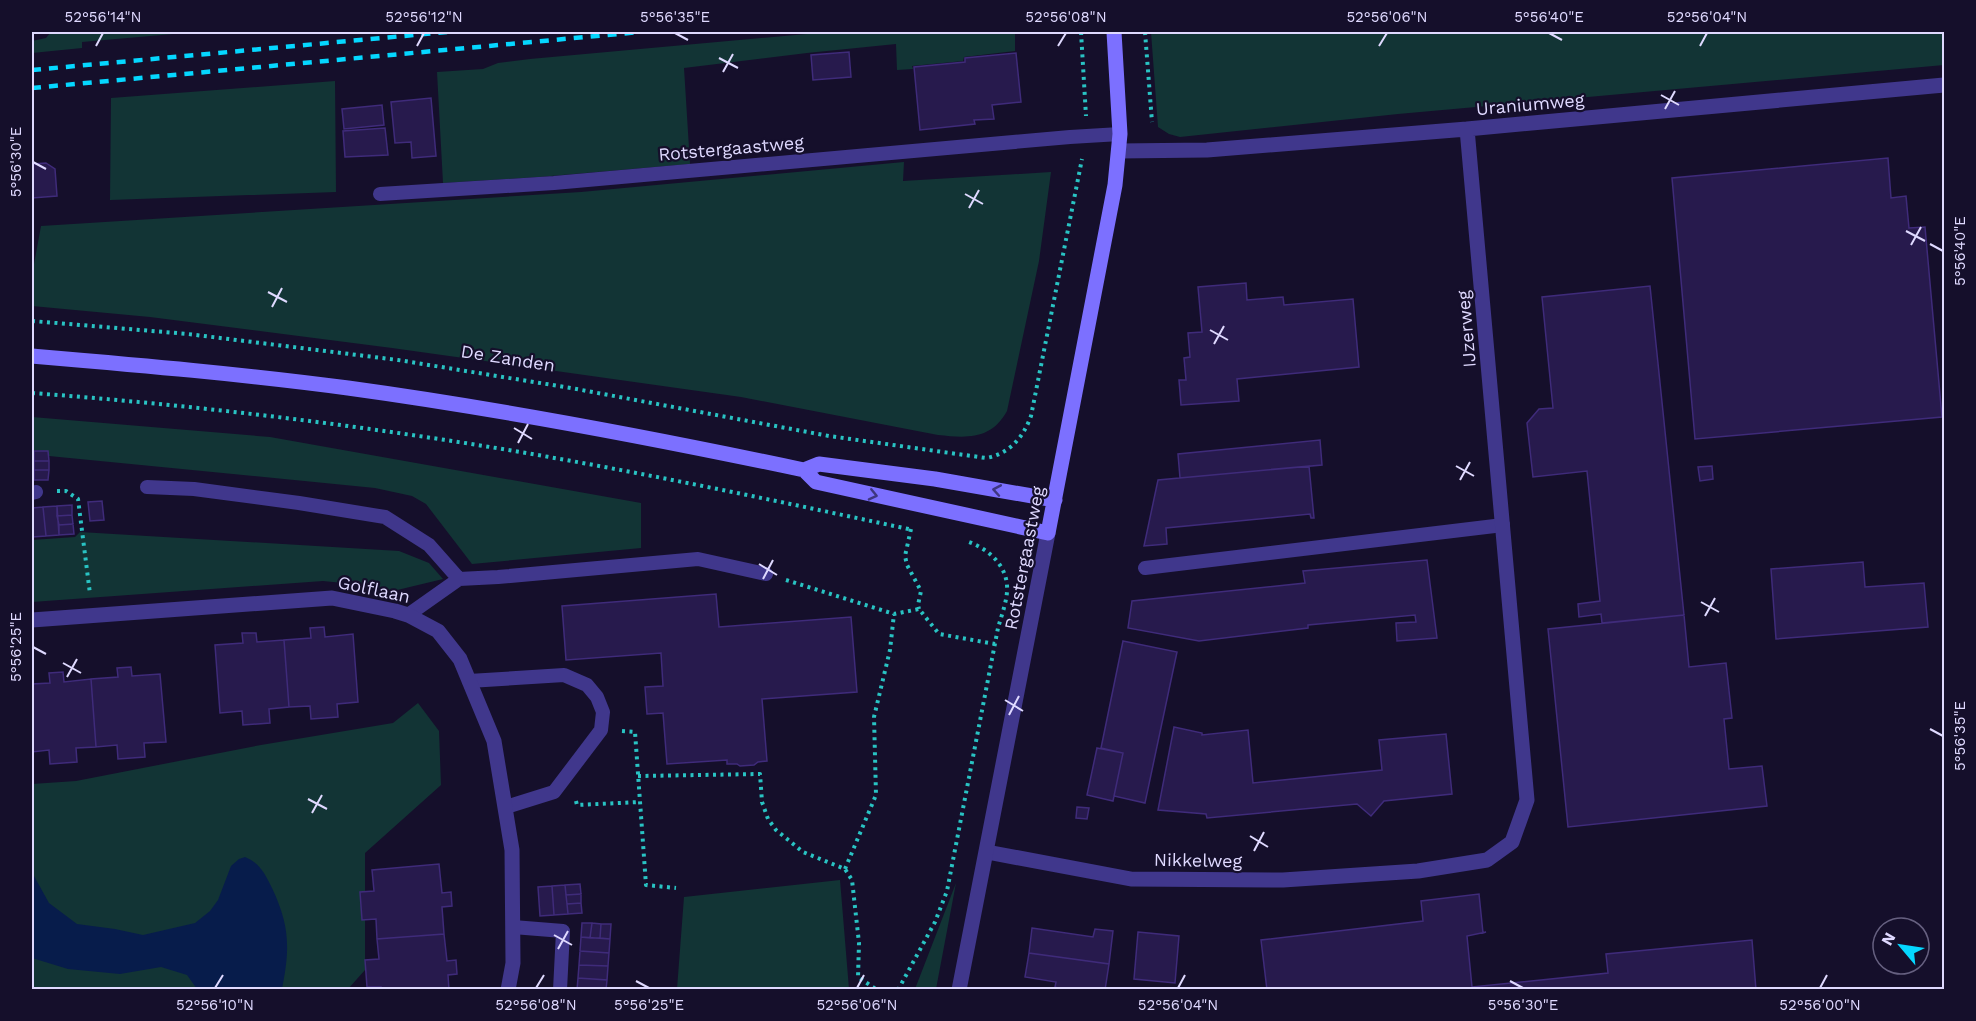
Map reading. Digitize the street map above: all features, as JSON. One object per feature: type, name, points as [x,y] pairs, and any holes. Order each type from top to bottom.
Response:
[{"type":"main road","name":"Rotstergaastweg","points":[[1048,533],[1115,185],[1120,134],[1114,32]]},
{"type":"main road","points":[[32,356],[349,388],[532,418],[804,470],[819,464],[935,479],[1055,500]]},
{"type":"main road","points":[[804,470],[816,482],[1048,533]]},
{"type":"street","name":"Uraniumweg","points":[[1119,151],[1208,150],[1467,129],[1944,85]]},
{"type":"street","name":"IJzerweg","points":[[1467,129],[1527,800],[1512,842]]},
{"type":"street","name":"Rotstergaastweg","points":[[959,990],[1048,533]]},
{"type":"street","name":"Golflaan","points":[[32,620],[332,598],[408,615],[438,631],[460,659],[494,741],[512,850],[513,963],[508,990]]},
{"type":"street","name":"Nikkelweg","points":[[987,852],[1131,879],[1283,880],[1418,872],[1487,860],[1512,842]]},
{"type":"lane","name":"Rotstergaastweg","points":[[380,194],[554,183],[1120,134]]},
{"type":"lane","points":[[147,487],[194,489],[385,517],[429,545],[459,579]]},
{"type":"lane","points":[[1145,568],[1503,525]]},
{"type":"lane","points":[[408,615],[459,579],[698,559],[766,574]]},
{"type":"lane","points":[[469,681],[564,675],[587,685],[597,697],[603,712],[601,729],[572,771],[554,792],[506,807]]},
{"type":"lane","points":[[513,927],[563,931],[560,990]]},
{"type":"path","points":[[1081,32],[1085,81],[1085,136]]},
{"type":"path","points":[[1145,32],[1152,122]]},
{"type":"path","name":"De Zanden","points":[[32,321],[188,334],[398,360],[571,388],[829,436],[975,458],[995,456],[1009,448],[1022,435],[1031,416],[1085,136]]},
{"type":"path","points":[[32,393],[294,418],[434,438],[735,493],[923,532]]},
{"type":"path","points":[[34,492],[66,491],[78,499],[92,615]]},
{"type":"path","points":[[911,529],[905,556],[907,565],[921,591],[919,609],[939,634],[995,644]]},
{"type":"path","points":[[898,990],[935,922],[947,891],[1007,591],[1005,577],[998,562],[988,551],[959,539]]},
{"type":"path","points":[[766,574],[894,614],[919,609]]},
{"type":"path","points":[[845,869],[876,795],[874,717],[890,650],[894,614]]},
{"type":"path","points":[[601,729],[635,732],[646,885],[676,888]]},
{"type":"path","points":[[572,771],[577,805],[640,802]]},
{"type":"path","points":[[638,776],[760,774],[762,802],[768,819],[776,830],[803,852],[845,869],[852,880],[859,943],[858,977],[877,990]]},
{"type":"green space","points":[[51,32],[196,32],[82,42],[82,48],[32,53],[32,41],[46,38]]},
{"type":"green space","points":[[829,32],[997,32],[1015,34],[1015,51],[964,57],[963,61],[912,66],[913,69],[897,70],[896,44],[684,68],[690,164],[443,183],[437,72],[483,69],[498,63],[530,59]]},
{"type":"green space","points":[[1151,32],[1944,32],[1944,65],[1398,114],[1180,137],[1169,134],[1158,127]]},
{"type":"green space","points":[[335,81],[336,192],[110,200],[111,98]]},
{"type":"green space","points":[[904,162],[903,181],[1051,172],[1039,261],[1007,411],[994,427],[977,435],[959,437],[938,435],[741,397],[392,348],[150,317],[32,306],[32,275],[41,226],[581,192]]},
{"type":"green space","points":[[32,417],[270,437],[641,503],[641,548],[472,564],[426,504],[412,496],[375,488],[49,456],[48,451],[32,450]]},
{"type":"green space","points":[[80,532],[399,551],[429,563],[443,579],[389,592],[373,586],[323,581],[32,602],[32,540],[75,537]]},
{"type":"green space","points":[[418,703],[439,731],[441,785],[365,853],[365,970],[348,989],[32,990],[32,784],[76,781],[261,745],[393,723]]},
{"type":"green space","points":[[840,880],[849,989],[677,989],[684,897]]},
{"type":"green space","points":[[956,883],[936,989],[915,989]]},
{"type":"water","points":[[245,857],[255,862],[264,874],[282,914],[287,949],[282,989],[197,989],[187,975],[161,967],[120,974],[68,969],[32,958],[32,867],[34,876],[49,903],[77,924],[143,935],[195,923],[210,911],[218,900],[231,866]]},
{"type":"building","points":[[849,52],[851,77],[813,80],[811,55]]},
{"type":"building","points":[[1016,53],[1021,102],[992,105],[994,119],[974,120],[975,124],[920,130],[914,67],[965,62],[965,58]]},
{"type":"building","points":[[431,98],[436,156],[412,158],[411,142],[395,143],[391,102]]},
{"type":"building","points":[[382,105],[384,125],[344,129],[342,109]]},
{"type":"building","points":[[385,128],[388,155],[345,157],[343,131]]},
{"type":"building","points":[[1888,158],[1891,198],[1906,196],[1909,228],[1925,227],[1942,417],[1695,439],[1672,178]]},
{"type":"building","points":[[46,163],[55,169],[57,196],[32,198],[32,164]]},
{"type":"building","points":[[1246,283],[1247,300],[1283,297],[1284,305],[1353,299],[1359,367],[1237,379],[1239,401],[1181,405],[1179,380],[1186,380],[1184,358],[1190,357],[1188,333],[1202,332],[1198,287]]},
{"type":"building","points":[[1650,286],[1684,615],[1602,623],[1601,614],[1579,617],[1578,604],[1600,601],[1587,471],[1533,477],[1527,423],[1539,409],[1553,408],[1542,297]]},
{"type":"building","points":[[1320,440],[1322,465],[1180,478],[1178,454]]},
{"type":"building","points":[[34,451],[48,451],[49,461],[34,461]]},
{"type":"building","points":[[34,461],[49,461],[49,470],[34,470]]},
{"type":"building","points":[[1309,466],[1314,518],[1311,518],[1310,514],[1166,528],[1167,544],[1144,546],[1158,480]]},
{"type":"building","points":[[1712,466],[1713,479],[1700,481],[1698,467]]},
{"type":"building","points":[[34,470],[49,470],[48,480],[34,480]]},
{"type":"building","points":[[102,501],[104,520],[90,521],[88,502]]},
{"type":"building","points":[[72,505],[72,515],[57,516],[57,506]]},
{"type":"building","points":[[57,506],[59,535],[46,536],[43,507]]},
{"type":"building","points":[[43,507],[46,536],[32,537],[32,508]]},
{"type":"building","points":[[72,515],[73,524],[59,525],[57,516]]},
{"type":"building","points":[[73,524],[74,534],[59,535],[59,525]]},
{"type":"building","points":[[1427,560],[1437,638],[1397,641],[1396,623],[1416,622],[1415,615],[1308,625],[1308,628],[1199,641],[1128,628],[1132,601],[1305,583],[1303,571]]},
{"type":"building","points":[[1863,562],[1865,587],[1924,583],[1928,627],[1776,639],[1771,569]]},
{"type":"building","points":[[716,594],[719,627],[851,617],[857,692],[762,699],[767,761],[740,766],[727,764],[727,760],[667,764],[663,713],[647,714],[645,687],[663,686],[661,653],[566,660],[562,606]]},
{"type":"building","points":[[1684,615],[1689,667],[1726,663],[1732,718],[1724,719],[1729,769],[1762,766],[1767,806],[1568,827],[1548,629]]},
{"type":"building","points":[[324,627],[325,637],[353,634],[358,702],[337,704],[338,717],[311,719],[310,706],[289,707],[284,640],[311,638],[310,628]]},
{"type":"building","points":[[242,633],[256,633],[257,642],[284,640],[289,707],[269,709],[270,723],[243,725],[242,711],[220,713],[215,645],[243,643]]},
{"type":"building","points":[[1123,641],[1177,652],[1145,803],[1114,796],[1123,753],[1101,748]]},
{"type":"building","points":[[131,667],[132,676],[160,674],[166,742],[144,743],[145,757],[118,759],[117,745],[96,747],[91,679],[118,677],[117,668]]},
{"type":"building","points":[[63,672],[64,682],[91,679],[96,747],[76,748],[77,762],[50,764],[49,750],[32,752],[32,684],[50,683],[49,673]]},
{"type":"building","points":[[1174,727],[1202,733],[1202,735],[1248,730],[1253,783],[1382,770],[1379,740],[1446,734],[1452,794],[1384,801],[1371,816],[1357,804],[1207,818],[1206,814],[1158,810]]},
{"type":"building","points":[[1097,748],[1123,753],[1113,801],[1087,795]]},
{"type":"building","points":[[1077,807],[1089,808],[1087,819],[1076,818]]},
{"type":"building","points":[[439,864],[442,893],[451,892],[452,906],[442,907],[444,934],[377,939],[376,919],[362,920],[360,892],[374,891],[372,870]]},
{"type":"building","points":[[580,884],[581,894],[566,895],[565,885]]},
{"type":"building","points":[[565,885],[568,914],[554,915],[552,886]]},
{"type":"building","points":[[552,886],[554,915],[540,916],[538,887]]},
{"type":"building","points":[[581,894],[581,903],[567,904],[566,895]]},
{"type":"building","points":[[1479,894],[1483,933],[1467,936],[1472,987],[1608,973],[1606,954],[1752,940],[1756,990],[1267,990],[1261,940],[1423,921],[1421,901]]},
{"type":"building","points":[[581,903],[582,913],[568,914],[567,904]]},
{"type":"building","points":[[582,923],[592,923],[590,938],[581,937]]},
{"type":"building","points":[[592,923],[601,924],[600,938],[590,938]]},
{"type":"building","points":[[601,924],[611,924],[610,939],[600,938]]},
{"type":"building","points":[[1032,928],[1093,937],[1095,929],[1113,931],[1109,964],[1029,953]]},
{"type":"building","points":[[1138,932],[1179,936],[1175,983],[1134,979]]},
{"type":"building","points":[[444,934],[447,961],[456,960],[457,974],[448,975],[449,990],[381,990],[381,987],[367,987],[365,960],[379,959],[377,939]]},
{"type":"building","points":[[581,937],[610,939],[609,953],[580,951]]},
{"type":"building","points":[[580,951],[609,953],[608,966],[579,965]]},
{"type":"building","points":[[1029,953],[1109,964],[1105,990],[1063,990],[1055,987],[1056,982],[1025,977]]},
{"type":"building","points":[[579,965],[608,966],[607,980],[578,978]]},
{"type":"building","points":[[578,978],[607,980],[606,990],[577,990]]},
{"type":"railway","points":[[32,70],[447,32]]},
{"type":"railway","points":[[32,88],[640,32]]}]
